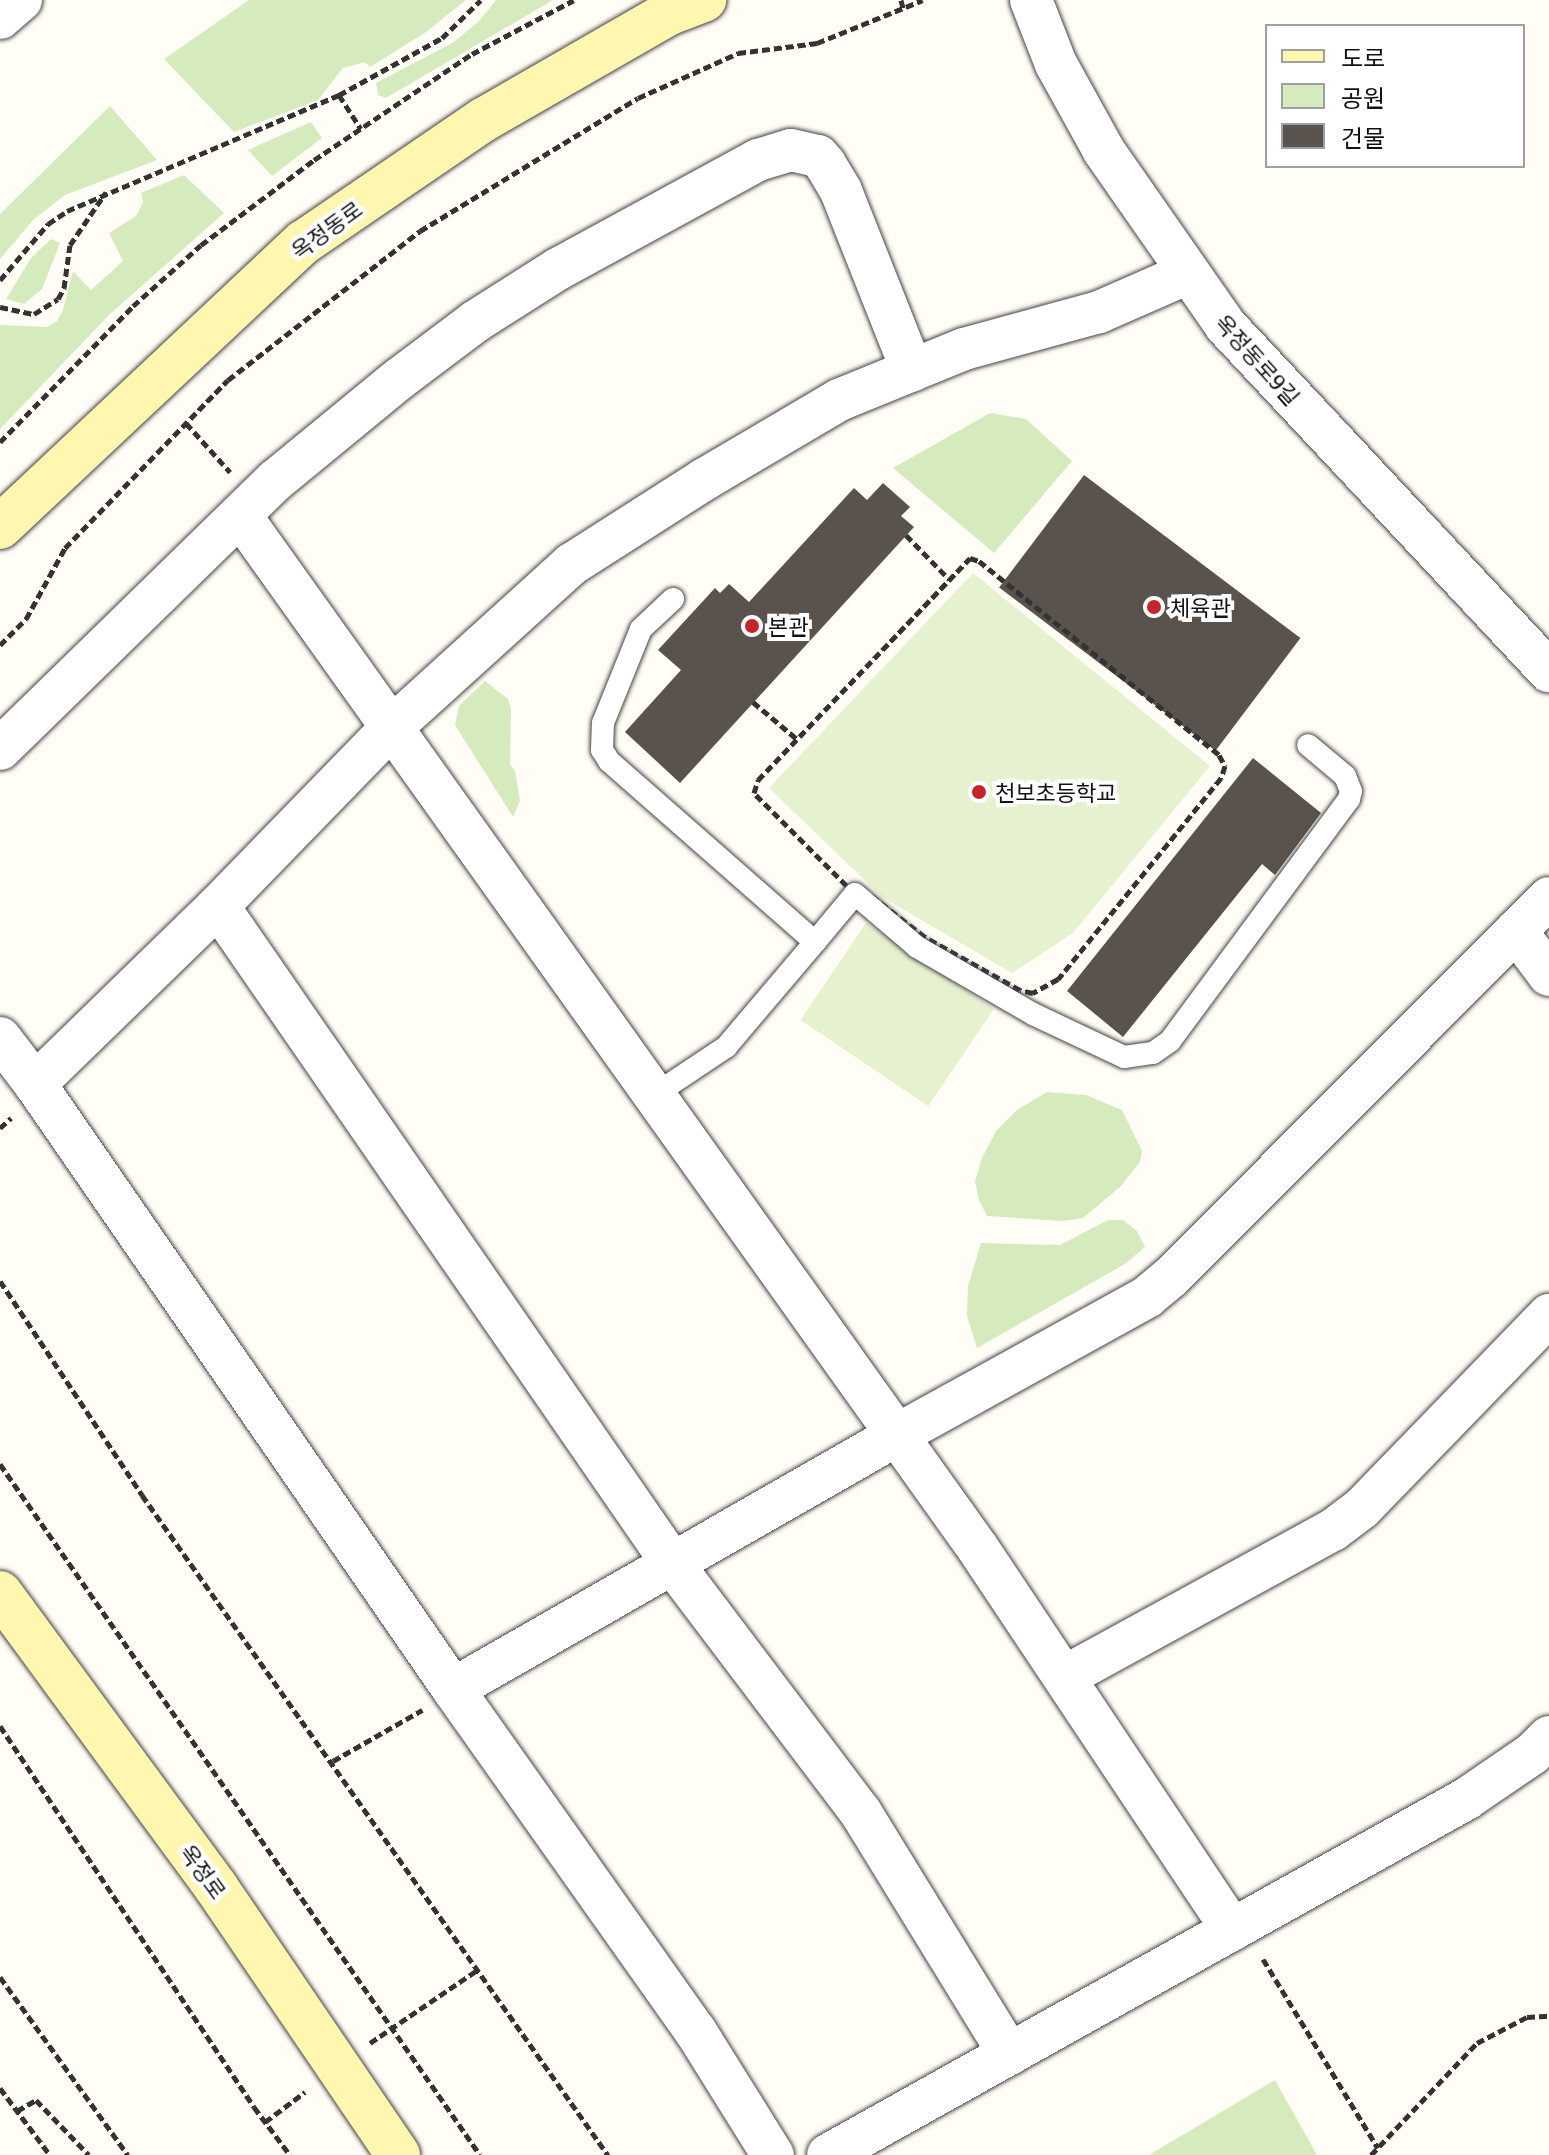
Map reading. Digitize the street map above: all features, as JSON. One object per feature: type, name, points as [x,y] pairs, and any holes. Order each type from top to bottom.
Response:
[{"type":"street","points":[[0,18],[21,0]]},
{"type":"street","name":"옥정동로","points":[[0,527],[304,242],[483,120],[667,14],[704,0]]},
{"type":"street","name":"옥정동로9길","points":[[1031,0],[1056,64],[1104,151],[1186,274],[1226,326],[1549,671]]},
{"type":"street","points":[[0,749],[239,498],[276,480],[476,321],[558,269],[758,160],[791,150],[818,156],[834,176],[912,370]]},
{"type":"street","points":[[35,1084],[218,906],[392,727],[572,564],[820,410],[998,337],[1099,312],[1186,274]]},
{"type":"street","points":[[239,498],[392,727],[897,1435],[1244,1938]]},
{"type":"street","points":[[453,1689],[897,1435],[1147,1297],[1171,1277],[1549,898]]},
{"type":"street","points":[[218,906],[672,1563],[861,1813],[1009,2054]]},
{"type":"street","points":[[1516,931],[1549,975]]},
{"type":"street","points":[[0,1038],[696,2032],[773,2155]]},
{"type":"street","points":[[1064,1677],[1333,1530],[1362,1508],[1549,1315]]},
{"type":"street","name":"옥정로","points":[[0,1593],[216,1887],[398,2155]]},
{"type":"street","points":[[828,2155],[1009,2054],[1244,1938],[1466,1799],[1532,1754],[1549,1737]]},
{"type":"lane","points":[[673,599],[641,629],[603,723],[602,750],[609,761],[815,942]]},
{"type":"lane","points":[[654,1095],[726,1047],[855,894],[917,947],[1033,1014],[1124,1057],[1153,1053],[1170,1041],[1349,799],[1351,791],[1345,776],[1308,745]]},
{"type":"path","points":[[0,280],[48,224],[107,191],[339,95],[442,38],[481,0]]},
{"type":"path","points":[[0,442],[133,306],[201,245],[361,129],[472,54],[574,0]]},
{"type":"path","points":[[901,0],[903,8]]},
{"type":"path","points":[[0,645],[26,619],[65,548],[228,380],[420,231],[638,98],[738,53],[817,43],[923,0]]},
{"type":"path","points":[[339,95],[361,129]]},
{"type":"path","points":[[0,307],[34,314],[58,299],[64,288],[70,245],[107,191]]},
{"type":"path","points":[[186,423],[239,498]]},
{"type":"path","points":[[906,535],[949,579]]},
{"type":"path","points":[[966,561],[979,561],[1219,755],[1224,772],[1058,979],[1033,993],[1020,990],[925,937],[869,894],[855,894],[756,798],[754,788],[758,780],[797,739],[966,561]]},
{"type":"path","points":[[753,702],[797,739]]},
{"type":"path","points":[[0,1281],[142,1495],[608,2155]]},
{"type":"path","points":[[0,1464],[393,2025],[480,2155]]},
{"type":"path","points":[[0,1726],[254,2107],[290,2155]]},
{"type":"path","points":[[1244,1938],[1378,2148]]},
{"type":"path","points":[[393,2025],[479,1969]]},
{"type":"path","points":[[0,1977],[128,2155]]},
{"type":"path","points":[[1371,2155],[1477,2043],[1527,2017],[1549,2016]]},
{"type":"path","points":[[0,2088],[50,2155]]},
{"type":"path","points":[[17,2111],[36,2100],[89,2155]]},
{"type":"green space","points":[[249,0],[466,0],[426,32],[370,67],[365,62],[343,68],[318,100],[234,132],[164,59]]},
{"type":"green space","points":[[496,0],[553,0],[386,98],[378,95],[376,83],[454,42],[480,20]]},
{"type":"green space","points":[[110,106],[157,160],[65,195],[33,220],[0,259],[0,214]]},
{"type":"green space","points":[[311,122],[322,138],[272,176],[248,150]]},
{"type":"green space","points":[[184,175],[224,213],[110,314],[0,429],[0,325],[47,327],[57,321],[73,271],[91,290],[123,261],[109,233],[136,216],[143,202],[141,193]]},
{"type":"green space","points":[[51,239],[60,243],[42,289],[24,304],[6,299],[31,258]]},
{"type":"green space","points":[[990,413],[1026,419],[1072,461],[994,553],[893,468]]},
{"type":"green space","points":[[973,573],[1210,766],[1073,933],[1012,973],[882,897],[769,788]]},
{"type":"green space","points":[[485,681],[508,699],[511,709],[510,764],[515,771],[520,801],[513,817],[455,725],[459,706]]},
{"type":"green space","points":[[866,923],[994,1009],[928,1106],[801,1020]]},
{"type":"green space","points":[[1047,1092],[1086,1095],[1122,1110],[1142,1151],[1140,1162],[1121,1186],[1083,1218],[1063,1221],[987,1216],[975,1181],[982,1158],[996,1131],[1017,1110]]},
{"type":"green space","points":[[1108,1220],[1123,1220],[1137,1231],[1145,1247],[1125,1264],[977,1348],[967,1316],[968,1286],[981,1243],[1060,1245]]},
{"type":"green space","points":[[1275,2080],[1317,2155],[1149,2155]]},
{"type":"building","name":"체육관","points":[[1084,475],[1300,638],[1216,751],[999,588]]},
{"type":"building","name":"본관","points":[[883,483],[910,507],[901,516],[914,527],[680,783],[625,732],[681,670],[658,650],[715,588],[720,593],[729,584],[749,602],[854,488],[867,500]]},
{"type":"building","points":[[1253,758],[1321,813],[1275,875],[1262,864],[1123,1037],[1067,991]]},
{"type":"place","name":"체육관","points":[[1154,607]]},
{"type":"place","name":"본관","points":[[752,626]]},
{"type":"place","name":"천보초등학교","points":[[979,792]]}]
